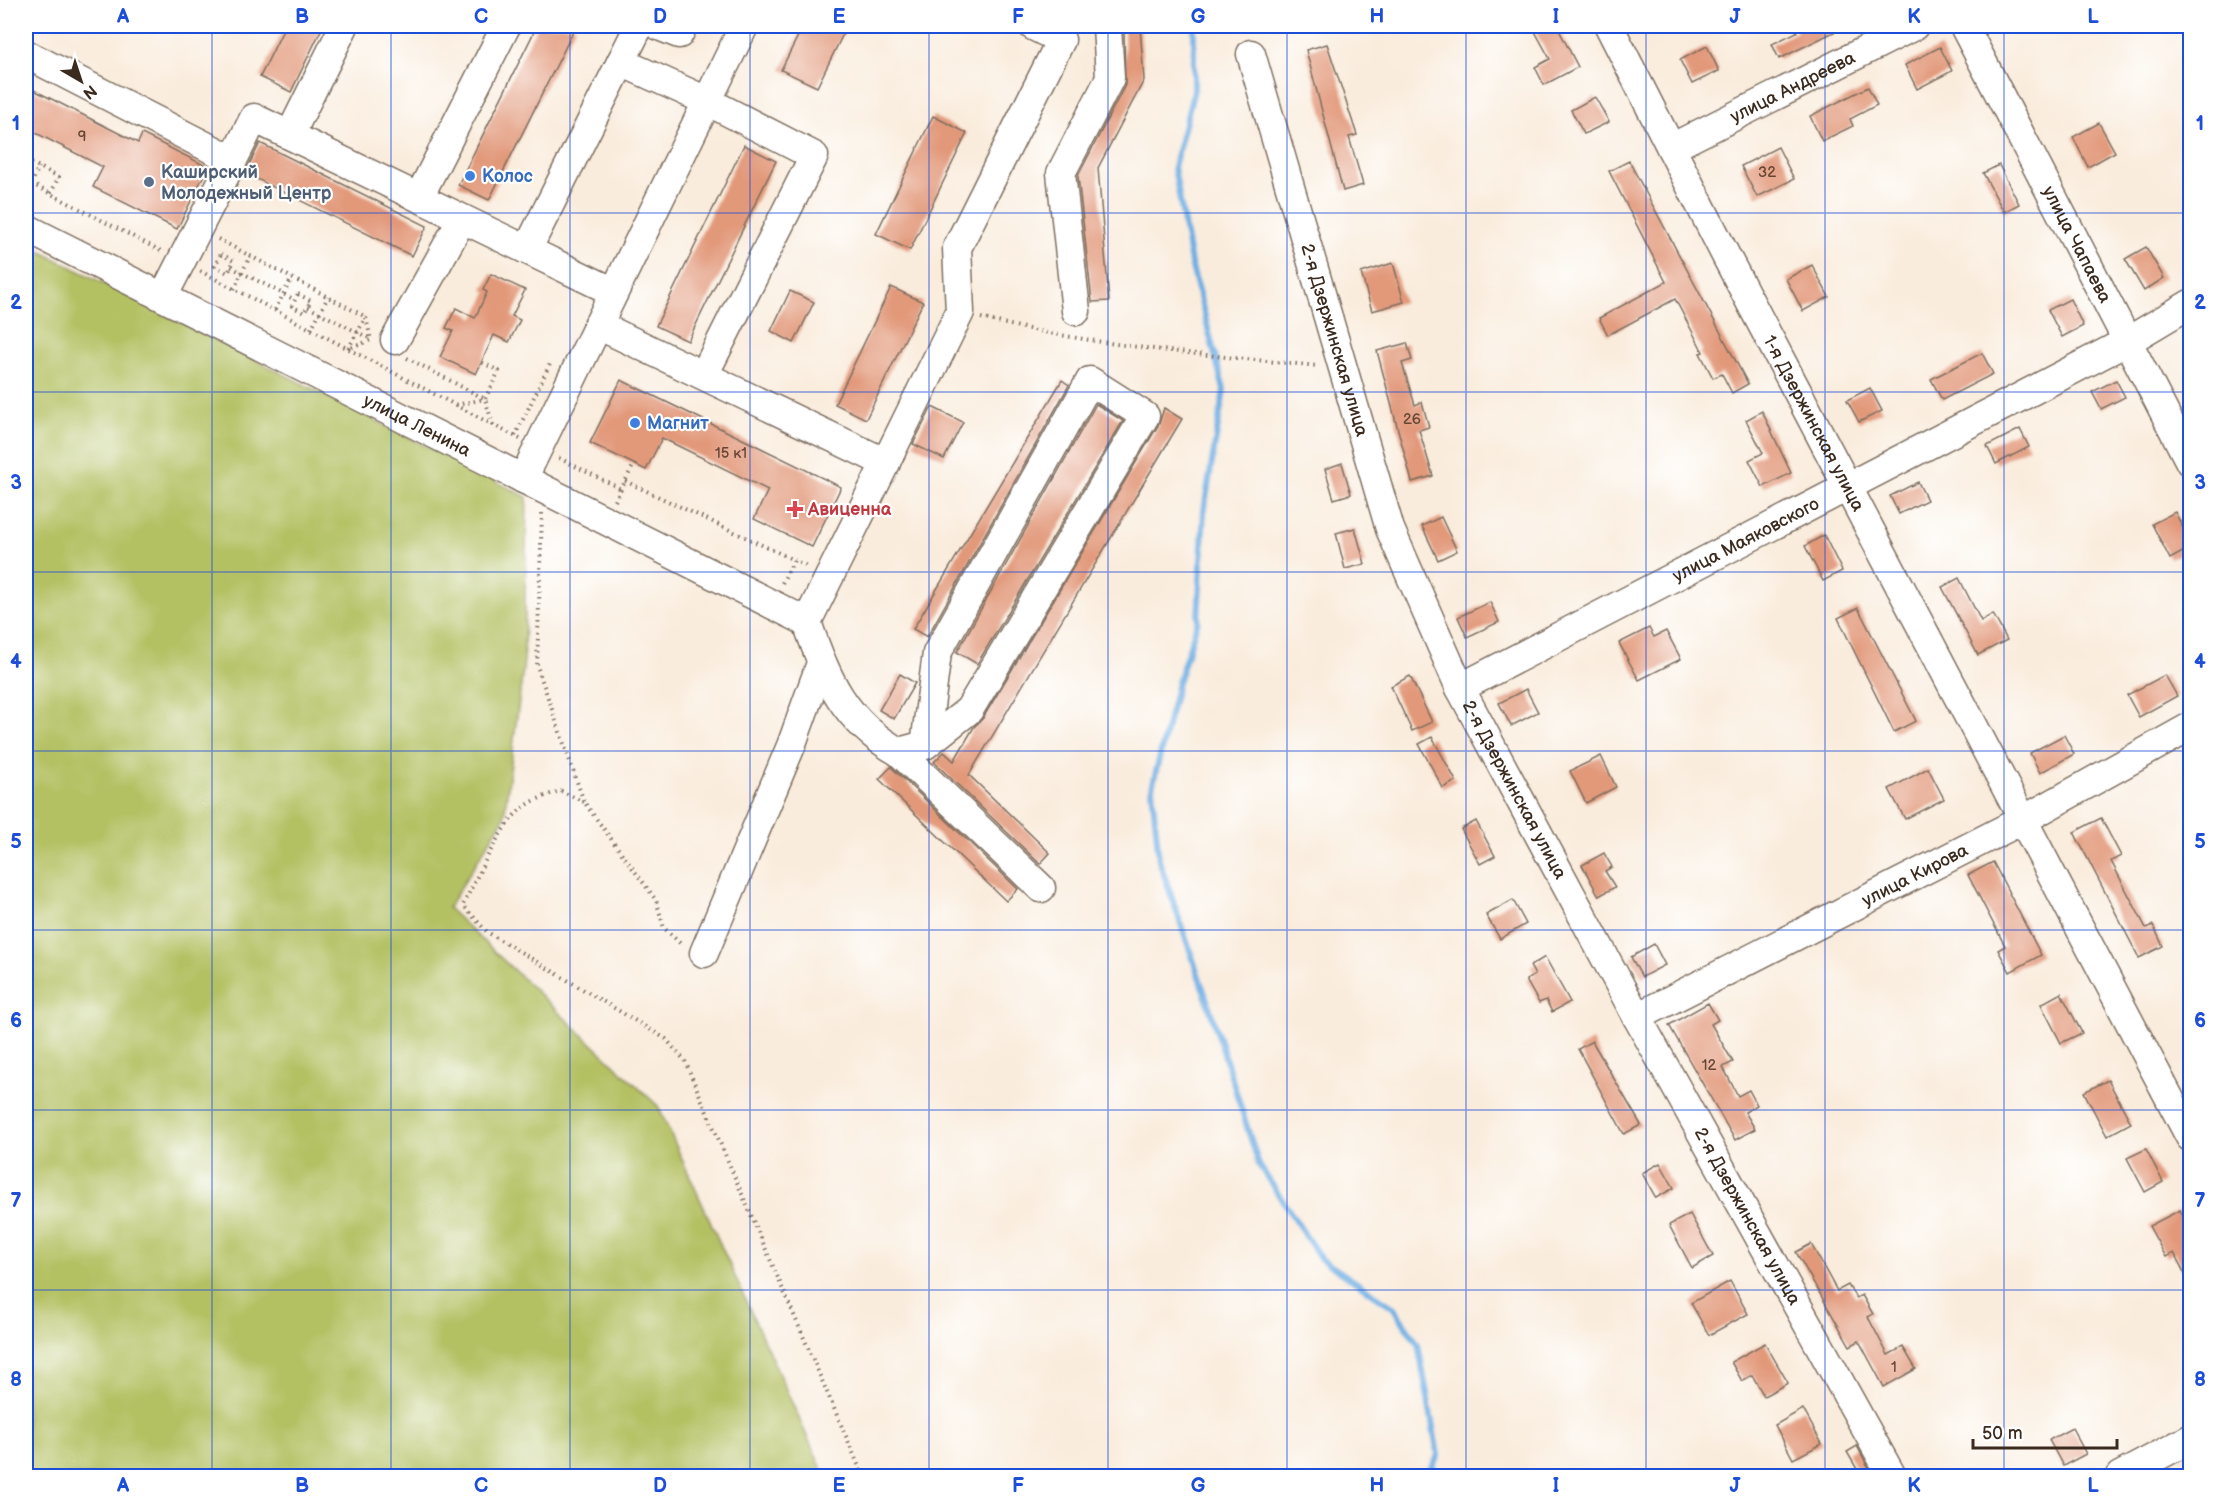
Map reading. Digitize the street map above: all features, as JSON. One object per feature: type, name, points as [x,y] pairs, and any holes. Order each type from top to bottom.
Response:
[{"type":"street","points":[[290,135],[344,26]]},
{"type":"street","points":[[419,197],[506,26]]},
{"type":"street","points":[[527,250],[639,26]]},
{"type":"street","points":[[659,26],[679,34],[683,26]]},
{"type":"street","points":[[533,484],[527,442],[598,325],[744,26]]},
{"type":"street","points":[[1033,26],[1064,33],[957,248],[960,312],[807,622],[821,663],[846,708],[873,738],[912,748],[1041,888]]},
{"type":"street","points":[[1076,311],[1061,173],[1110,78],[1107,26]]},
{"type":"street","name":"1-я Дзержинская улица","points":[[1609,26],[2190,1137]]},
{"type":"street","name":"улица Андреева","points":[[1671,148],[1914,26]]},
{"type":"street","name":"улица Чапаева","points":[[1964,26],[2190,462]]},
{"type":"street","points":[[26,54],[233,160]]},
{"type":"street","name":"2-я Дзержинская улица","points":[[1251,54],[1390,529],[1460,688],[1637,1017],[1892,1476]]},
{"type":"street","points":[[621,62],[707,101],[814,156],[704,375]]},
{"type":"street","points":[[163,297],[195,258],[233,160],[254,118],[614,292]]},
{"type":"street","points":[[395,340],[462,219]]},
{"type":"street","name":"улица Ленина","points":[[26,228],[807,622]]},
{"type":"street","name":"улица Маяковского","points":[[1460,688],[2128,341],[2190,304]]},
{"type":"street","points":[[598,325],[886,463]]},
{"type":"street","points":[[1090,381],[1145,416],[969,710],[912,748],[937,653],[1090,381]]},
{"type":"street","points":[[704,952],[791,746],[821,663]]},
{"type":"street","name":"улица Кирова","points":[[1637,1017],[2024,819],[2190,727]]},
{"type":"street","points":[[2120,1476],[2190,1439]]},
{"type":"path","points":[[26,160],[59,177],[50,194]]},
{"type":"path","points":[[31,184],[39,167]]},
{"type":"path","points":[[26,181],[50,194],[195,258],[218,260]]},
{"type":"path","points":[[217,239],[366,317],[371,340],[348,349]]},
{"type":"path","points":[[227,257],[232,247]]},
{"type":"path","points":[[221,254],[234,261],[228,273],[214,266],[218,260],[221,254]]},
{"type":"path","points":[[234,289],[250,256]]},
{"type":"path","points":[[195,258],[216,280],[621,489]]},
{"type":"path","points":[[231,267],[295,300]]},
{"type":"path","points":[[216,280],[221,269]]},
{"type":"path","points":[[275,310],[292,278]]},
{"type":"path","points":[[304,297],[310,287]]},
{"type":"path","points":[[298,294],[311,301],[304,313],[292,306],[295,300],[298,294]]},
{"type":"path","points":[[311,329],[328,297]]},
{"type":"path","points":[[292,319],[298,309]]},
{"type":"path","points":[[960,312],[1039,333],[1313,366]]},
{"type":"path","points":[[348,349],[366,317]]},
{"type":"path","points":[[527,442],[555,356]]},
{"type":"path","points":[[456,405],[485,399],[498,371],[481,362]]},
{"type":"path","points":[[605,520],[634,464]]},
{"type":"path","points":[[625,481],[830,576]]},
{"type":"path","points":[[533,484],[537,666],[584,802],[656,900],[664,928],[680,944],[704,952]]},
{"type":"path","points":[[584,802],[561,791],[546,795],[518,812],[489,854],[464,905],[487,932],[666,1039],[685,1061],[863,1476]]},
{"type":"green space","points":[[26,244],[527,497],[524,661],[504,818],[448,908],[658,1106],[825,1476],[26,1476]]},
{"type":"building","points":[[285,26],[323,26],[291,92],[260,77]]},
{"type":"building","points":[[537,26],[576,26],[489,200],[458,185]]},
{"type":"building","points":[[803,26],[847,26],[817,87],[781,70]]},
{"type":"building","points":[[1124,26],[1140,26],[1144,80],[1098,168],[1109,301],[1092,302],[1078,176],[1125,85]]},
{"type":"building","points":[[1532,26],[1557,26],[1578,67],[1544,85],[1535,67],[1550,59]]},
{"type":"building","points":[[1794,26],[1846,26],[1779,59],[1772,44],[1797,32]]},
{"type":"building","points":[[1327,44],[1357,135],[1349,137],[1363,185],[1343,191],[1306,50]]},
{"type":"building","points":[[1707,46],[1719,71],[1692,84],[1680,60]]},
{"type":"building","points":[[1940,47],[1952,71],[1917,89],[1905,65]]},
{"type":"building","points":[[26,86],[138,143],[142,134],[208,167],[177,229],[93,187],[103,167],[26,128]]},
{"type":"building","points":[[1868,87],[1877,105],[1850,119],[1853,126],[1822,141],[1810,116]]},
{"type":"building","points":[[1595,97],[1609,122],[1584,134],[1571,110]]},
{"type":"building","points":[[933,116],[967,133],[910,250],[876,234]]},
{"type":"building","points":[[2099,123],[2115,152],[2088,167],[2073,137]]},
{"type":"building","points":[[260,143],[427,226],[412,256],[245,173]]},
{"type":"building","points":[[744,145],[776,161],[688,341],[656,326]]},
{"type":"building","points":[[1778,147],[1794,179],[1757,197],[1741,166]]},
{"type":"building","points":[[1629,161],[1748,384],[1732,393],[1722,374],[1713,378],[1700,353],[1703,352],[1675,299],[1608,335],[1599,318],[1666,282],[1609,171]]},
{"type":"building","points":[[1999,165],[2019,204],[2004,212],[1983,173]]},
{"type":"building","points":[[2146,247],[2164,278],[2144,291],[2125,259]]},
{"type":"building","points":[[1393,263],[1404,302],[1372,311],[1361,273]]},
{"type":"building","points":[[1812,265],[1829,297],[1803,311],[1786,279]]},
{"type":"building","points":[[491,274],[525,290],[512,316],[520,320],[509,342],[494,335],[476,374],[440,357],[453,331],[446,328],[456,308],[475,318],[487,292],[483,290]]},
{"type":"building","points":[[891,287],[923,302],[866,419],[835,404]]},
{"type":"building","points":[[790,291],[814,302],[794,343],[771,331]]},
{"type":"building","points":[[2070,299],[2083,326],[2062,337],[2048,310]]},
{"type":"building","points":[[1407,343],[1412,360],[1402,363],[1415,405],[1422,402],[1429,427],[1419,430],[1433,476],[1412,482],[1377,351]]},
{"type":"building","points":[[1982,353],[1993,374],[1942,400],[1931,379]]},
{"type":"building","points":[[621,380],[841,487],[812,547],[754,519],[768,490],[662,438],[646,470],[590,443]]},
{"type":"building","points":[[1062,380],[1069,385],[927,637],[913,629]]},
{"type":"building","points":[[2116,380],[2125,397],[2101,409],[2092,392]]},
{"type":"building","points":[[1870,388],[1882,411],[1859,422],[1847,400]]},
{"type":"building","points":[[1096,404],[1123,421],[977,664],[957,652]]},
{"type":"building","points":[[932,407],[963,422],[944,459],[913,444]]},
{"type":"building","points":[[1164,408],[1182,419],[969,775],[1050,853],[1040,864],[934,762],[944,752],[954,761],[974,727],[983,718],[1159,424]]},
{"type":"building","points":[[1762,411],[1791,473],[1763,487],[1749,460],[1763,453],[1746,420]]},
{"type":"building","points":[[2020,429],[2029,447],[1996,464],[1987,446]]},
{"type":"building","points":[[1342,463],[1351,494],[1334,499],[1325,469]]},
{"type":"building","points":[[1918,482],[1927,500],[1899,514],[1890,496]]},
{"type":"building","points":[[2175,512],[2190,542],[2190,548],[2170,559],[2152,524]]},
{"type":"building","points":[[1441,517],[1457,551],[1438,560],[1422,526]]},
{"type":"building","points":[[1355,528],[1365,564],[1345,569],[1336,533]]},
{"type":"building","points":[[1824,535],[1842,571],[1823,581],[1805,546]]},
{"type":"building","points":[[1959,578],[1981,621],[1993,614],[2007,640],[1978,655],[1942,587]]},
{"type":"building","points":[[1490,602],[1499,622],[1467,637],[1458,617]]},
{"type":"building","points":[[1858,608],[1916,721],[1894,732],[1838,618]]},
{"type":"building","points":[[1649,628],[1654,637],[1666,631],[1681,659],[1639,680],[1619,643]]},
{"type":"building","points":[[900,674],[915,683],[894,719],[879,710]]},
{"type":"building","points":[[2165,675],[2177,696],[2139,717],[2127,695]]},
{"type":"building","points":[[1410,676],[1432,722],[1412,731],[1391,686]]},
{"type":"building","points":[[1526,689],[1538,712],[1511,726],[1499,703]]},
{"type":"building","points":[[2064,735],[2074,754],[2040,773],[2030,753]]},
{"type":"building","points":[[1432,737],[1456,781],[1443,788],[1419,744]]},
{"type":"building","points":[[1601,756],[1616,787],[1586,803],[1570,771]]},
{"type":"building","points":[[891,767],[1018,889],[1006,901],[879,779]]},
{"type":"building","points":[[1928,768],[1944,799],[1905,819],[1889,789]]},
{"type":"building","points":[[2101,818],[2121,856],[2111,861],[2146,928],[2153,925],[2163,946],[2139,958],[2074,832]]},
{"type":"building","points":[[1476,821],[1495,856],[1480,864],[1461,829]]},
{"type":"building","points":[[1604,853],[1612,867],[1605,871],[1615,887],[1599,896],[1582,865]]},
{"type":"building","points":[[1993,862],[2041,955],[2010,972],[1998,950],[2005,946],[1968,875]]},
{"type":"building","points":[[1513,900],[1526,924],[1500,939],[1486,915]]},
{"type":"building","points":[[1654,944],[1665,965],[1642,977],[1631,957]]},
{"type":"building","points":[[1545,957],[1570,1002],[1552,1012],[1546,1000],[1539,1003],[1526,980],[1535,975],[1530,966]]},
{"type":"building","points":[[2061,993],[2082,1033],[2061,1043],[2041,1004]]},
{"type":"building","points":[[1708,1003],[1718,1020],[1711,1024],[1733,1062],[1723,1067],[1738,1096],[1749,1090],[1757,1105],[1745,1112],[1755,1129],[1735,1140],[1669,1025]]},
{"type":"building","points":[[1592,1041],[1641,1125],[1624,1134],[1578,1049]]},
{"type":"building","points":[[2108,1080],[2131,1123],[2107,1136],[2084,1092]]},
{"type":"building","points":[[2146,1149],[2163,1182],[2145,1192],[2127,1158]]},
{"type":"building","points":[[1660,1163],[1674,1188],[1656,1198],[1642,1173]]},
{"type":"building","points":[[2180,1210],[2190,1231],[2190,1284],[2174,1253],[2166,1257],[2149,1226]]},
{"type":"building","points":[[1690,1214],[1713,1256],[1692,1268],[1669,1225]]},
{"type":"building","points":[[1811,1244],[1837,1291],[1848,1285],[1856,1298],[1862,1295],[1873,1314],[1868,1317],[1888,1355],[1903,1347],[1916,1369],[1884,1387],[1859,1341],[1850,1346],[1796,1252]]},
{"type":"building","points":[[1730,1281],[1748,1314],[1709,1335],[1691,1303]]},
{"type":"building","points":[[1765,1343],[1788,1383],[1764,1396],[1752,1375],[1742,1381],[1731,1362]]},
{"type":"building","points":[[1803,1409],[1822,1444],[1793,1459],[1775,1425]]},
{"type":"building","points":[[2072,1428],[2086,1454],[2063,1466],[2049,1440]]},
{"type":"building","points":[[1857,1446],[1872,1474],[1868,1476],[1861,1476],[1847,1452]]},
{"type":"waterway","points":[[1194,26],[1194,90],[1174,167],[1191,263],[1224,390],[1204,510],[1198,621],[1178,682],[1152,788],[1159,860],[1208,1003],[1259,1165],[1321,1259],[1393,1307],[1418,1344],[1438,1455],[1428,1476]]},
{"type":"place","name":"Колос","points":[[470,176]]},
{"type":"place","name":"Каширский Молодежный Центр","points":[[149,182]]},
{"type":"place","name":"Магнит","points":[[635,423]]},
{"type":"place","name":"Авиценна","points":[[795,509]]}]
